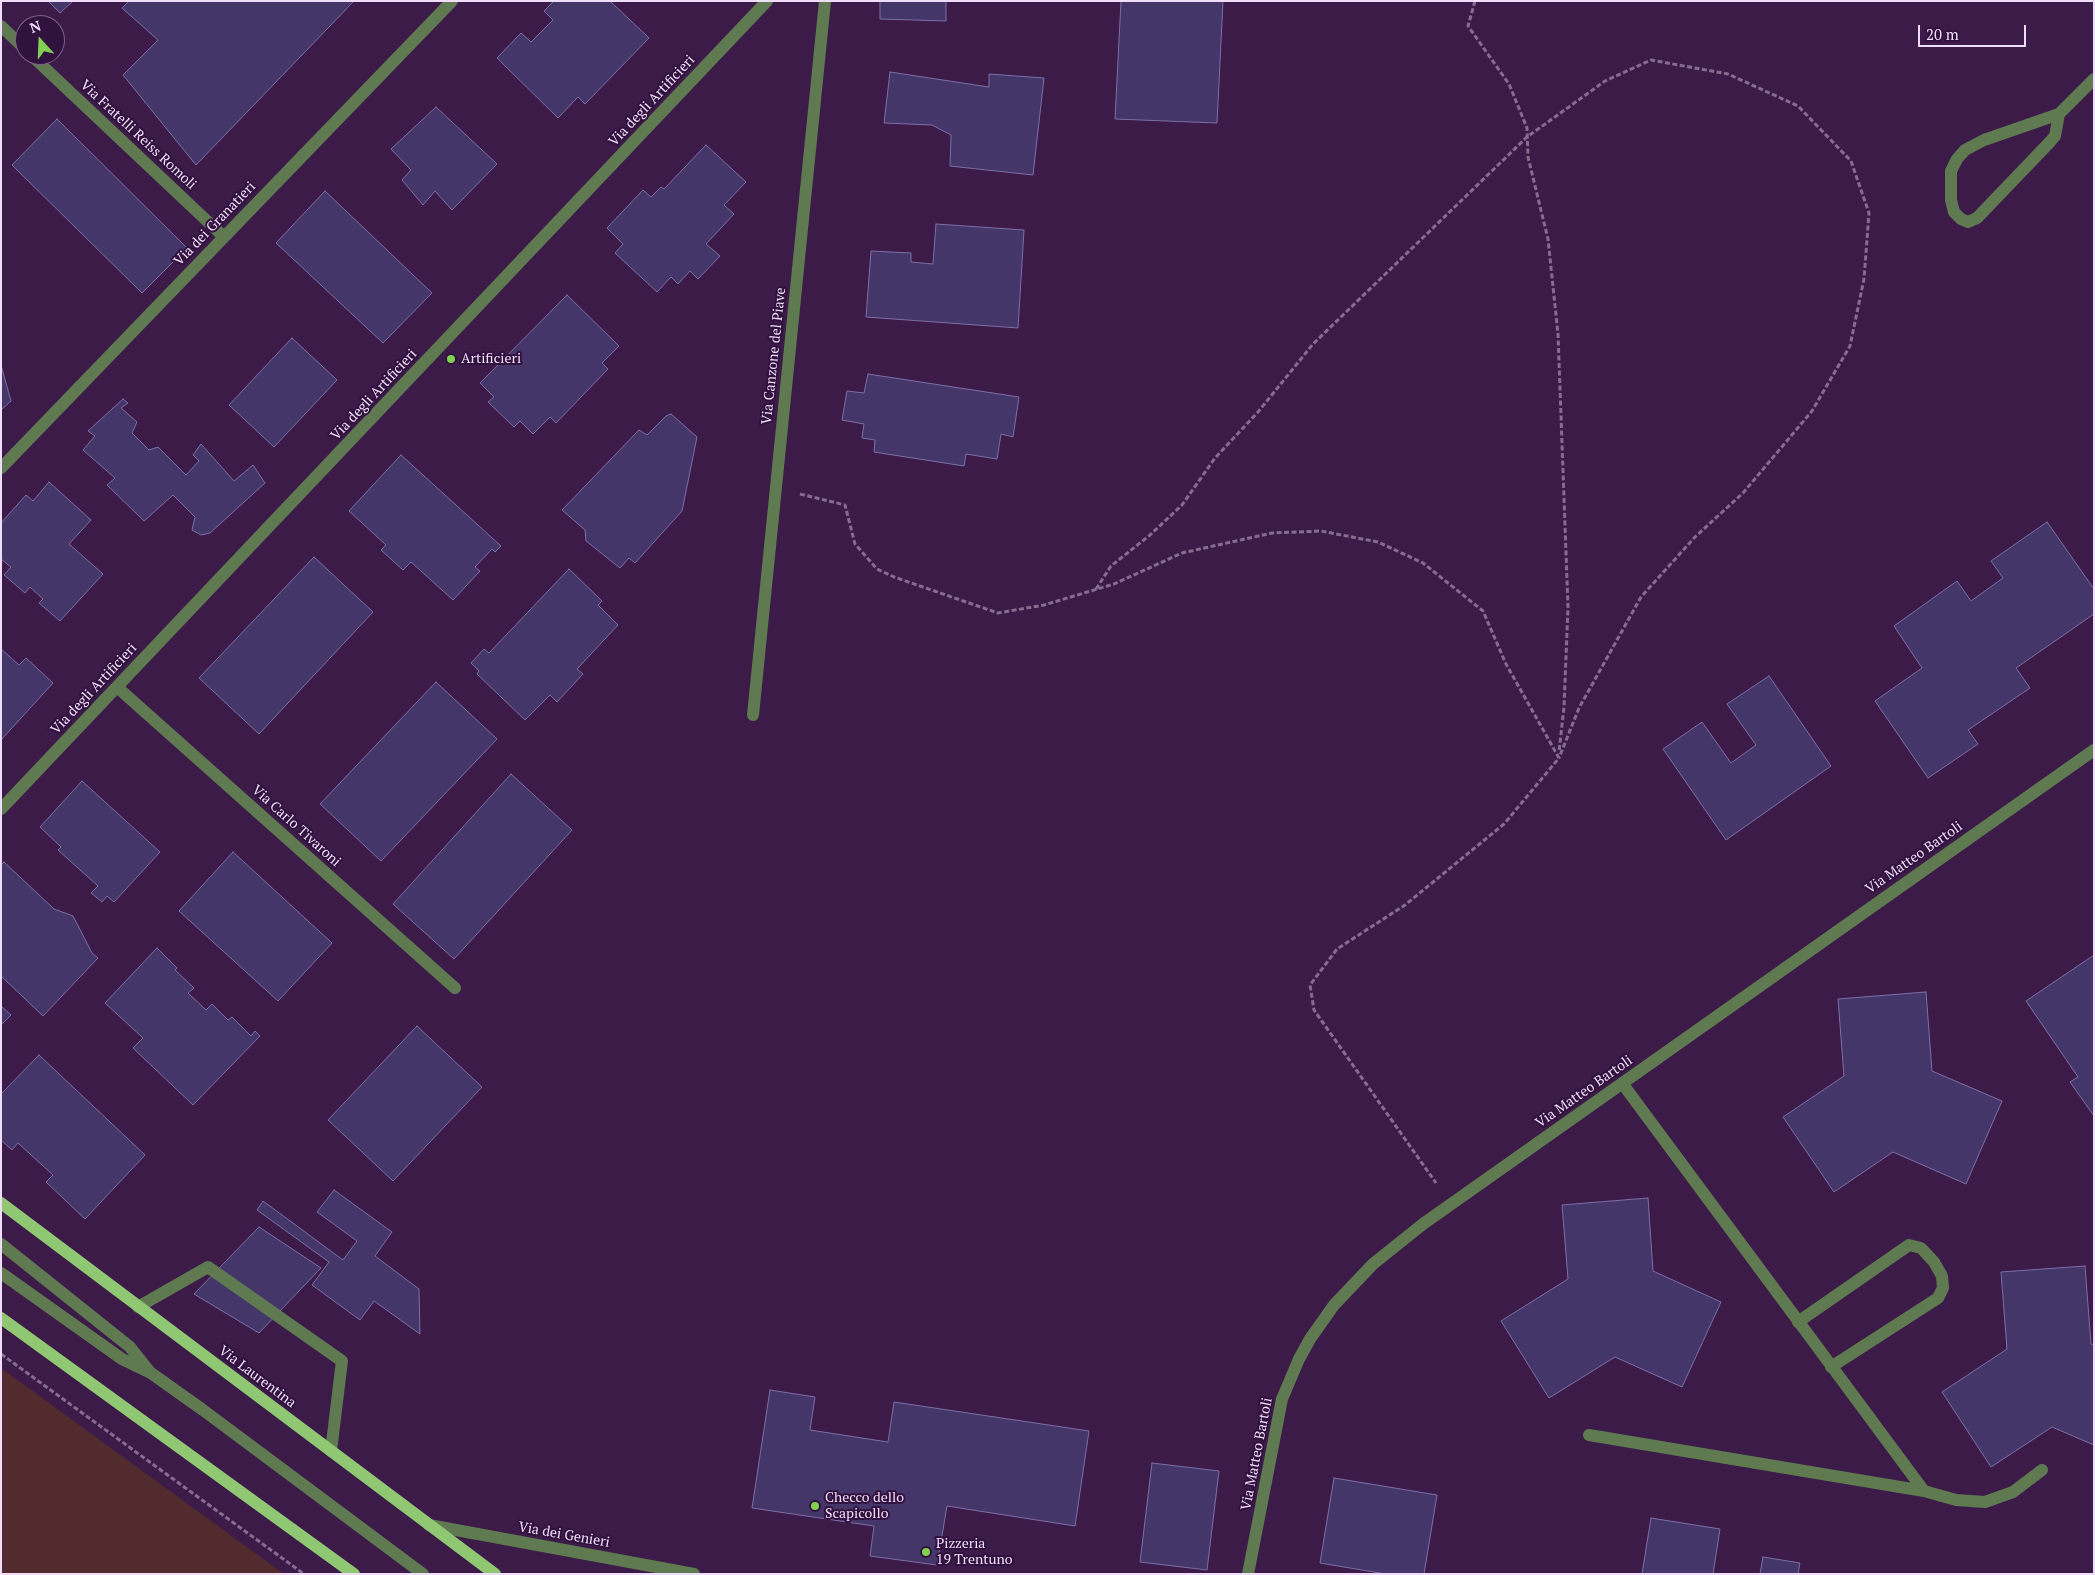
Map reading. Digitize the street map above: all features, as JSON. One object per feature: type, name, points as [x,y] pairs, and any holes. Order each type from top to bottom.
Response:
[{"type":"main road","name":"Via Laurentina","points":[[1,1203],[495,1574]]},
{"type":"main road","points":[[1,1318],[354,1574]]},
{"type":"street","name":"Via dei Granatieri","points":[[1,468],[452,1]]},
{"type":"street","name":"Via degli Artificieri","points":[[1,809],[766,1]]},
{"type":"street","name":"Via Canzone del Piave","points":[[752,715],[825,1]]},
{"type":"street","points":[[1,26],[15,39]]},
{"type":"street","name":"Via Fratelli Reiss Romoli","points":[[42,65],[223,236]]},
{"type":"street","points":[[2059,114],[2055,136],[1977,218],[1968,222],[1954,212],[1951,200],[1951,172],[1956,160],[1964,150],[1984,140],[2059,114],[2094,79]]},
{"type":"street","name":"Via Carlo Tivaroni","points":[[117,687],[455,988]]},
{"type":"street","name":"Via Matteo Bartoli","points":[[1248,1574],[1282,1399],[1299,1358],[1326,1316],[1356,1280],[1397,1243],[1450,1204],[2094,750]]},
{"type":"street","points":[[1622,1083],[1924,1492]]},
{"type":"street","points":[[1,1244],[130,1347],[151,1373]]},
{"type":"street","points":[[1798,1322],[1909,1245],[1921,1248],[1934,1262],[1942,1276],[1943,1288],[1938,1298],[1831,1366]]},
{"type":"street","points":[[138,1307],[208,1267],[342,1361],[331,1451]]},
{"type":"street","points":[[1,1273],[122,1359],[151,1373],[203,1410],[423,1574]]},
{"type":"street","points":[[1589,1435],[1924,1492],[1956,1500],[1985,1502],[2013,1492],[2042,1470]]},
{"type":"street","name":"Via dei Genieri","points":[[429,1525],[694,1574]]},
{"type":"path","points":[[1475,1],[1468,26],[1509,84],[1527,128],[1528,157],[1548,239],[1558,334],[1568,608],[1564,707],[1559,758]]},
{"type":"path","points":[[1096,589],[1111,566],[1150,535],[1182,505],[1215,458],[1258,412],[1313,344],[1527,137],[1605,82],[1651,60],[1728,74],[1798,106],[1851,161],[1870,213],[1864,279],[1850,346],[1812,411],[1743,493],[1695,537],[1641,597],[1579,708],[1559,758],[1504,824],[1405,905],[1337,949],[1310,985],[1314,1010],[1450,1204]]},
{"type":"path","points":[[776,488],[845,505],[855,544],[877,569],[894,577],[998,614],[1044,605],[1114,584],[1182,553],[1272,533],[1321,531],[1378,542],[1424,563],[1483,611],[1506,664],[1559,758]]},
{"type":"path","points":[[1,1354],[304,1574]]},
{"type":"shaded area","points":[[1,1368],[284,1574],[1,1574]]},
{"type":"building","points":[[48,1],[73,1],[60,13]]},
{"type":"building","points":[[129,1],[354,1],[196,165],[123,75],[158,40],[122,8]]},
{"type":"building","points":[[554,1],[610,1],[649,38],[585,104],[578,97],[558,118],[497,58],[521,33],[531,42],[553,20],[544,11]]},
{"type":"building","points":[[880,1],[946,1],[946,21],[880,19]]},
{"type":"building","points":[[1121,1],[1223,1],[1217,123],[1115,119]]},
{"type":"building","points":[[890,72],[989,87],[989,74],[1044,78],[1033,175],[950,166],[951,135],[932,125],[884,123]]},
{"type":"building","points":[[436,107],[497,164],[452,210],[435,191],[423,205],[402,180],[411,170],[391,149]]},
{"type":"building","points":[[57,119],[187,248],[142,293],[12,165]]},
{"type":"building","points":[[706,145],[746,182],[724,205],[734,214],[706,244],[720,256],[698,279],[690,271],[678,284],[671,277],[657,292],[615,253],[623,244],[607,228],[643,190],[651,197],[661,187],[664,189]]},
{"type":"building","points":[[325,191],[432,293],[383,343],[276,243]]},
{"type":"building","points":[[936,224],[1024,230],[1018,328],[866,317],[871,251],[911,253],[911,262],[933,264]]},
{"type":"building","points":[[567,295],[619,346],[602,363],[608,369],[556,423],[550,417],[533,434],[520,421],[514,427],[488,402],[494,397],[480,383]]},
{"type":"building","points":[[292,338],[337,380],[274,447],[229,405]]},
{"type":"building","points":[[1,365],[11,401],[1,410]]},
{"type":"building","points":[[868,374],[1019,397],[1013,437],[1001,434],[997,459],[966,454],[964,466],[874,452],[875,440],[862,438],[864,424],[842,420],[847,391],[864,393]]},
{"type":"building","points":[[123,399],[128,403],[121,408],[137,422],[132,433],[149,450],[158,447],[186,475],[199,461],[193,455],[201,444],[234,481],[253,465],[265,483],[210,533],[201,535],[192,530],[195,517],[173,495],[144,521],[107,485],[115,478],[83,450],[95,436],[88,431]]},
{"type":"building","points":[[671,414],[697,437],[682,511],[635,563],[629,558],[620,568],[586,541],[585,530],[562,510],[639,430],[647,435],[666,416]]},
{"type":"building","points":[[401,455],[501,546],[495,552],[492,549],[475,567],[480,571],[453,600],[411,562],[403,570],[381,550],[386,545],[349,511]]},
{"type":"building","points":[[49,482],[91,520],[69,544],[103,574],[60,621],[39,603],[43,599],[30,587],[25,593],[4,575],[11,567],[1,559],[1,523],[26,495],[33,501]]},
{"type":"building","points":[[2047,522],[2094,589],[2094,614],[2016,668],[2030,688],[1968,730],[1978,744],[1928,778],[1875,701],[1922,668],[1894,626],[1957,581],[1971,601],[2003,578],[1991,561]]},
{"type":"building","points":[[314,557],[373,612],[259,734],[199,678]]},
{"type":"building","points":[[569,569],[602,601],[598,605],[618,625],[577,669],[583,674],[557,702],[550,695],[525,720],[477,674],[479,671],[471,663],[484,649],[489,653]]},
{"type":"building","points":[[1,649],[19,665],[26,658],[53,683],[1,740]]},
{"type":"building","points":[[1769,676],[1831,766],[1726,840],[1663,749],[1702,722],[1731,763],[1756,745],[1727,704]]},
{"type":"building","points":[[436,682],[497,739],[381,861],[320,804]]},
{"type":"building","points":[[511,774],[572,830],[454,959],[393,904]]},
{"type":"building","points":[[82,781],[160,852],[114,902],[107,896],[102,902],[91,893],[98,886],[58,850],[61,847],[40,827]]},
{"type":"building","points":[[233,852],[332,943],[278,1001],[179,911]]},
{"type":"building","points":[[4,862],[54,909],[73,916],[92,953],[98,958],[43,1016],[1,976],[1,865]]},
{"type":"building","points":[[157,948],[177,968],[175,970],[194,988],[188,993],[206,1010],[212,1004],[228,1020],[232,1017],[251,1036],[255,1031],[260,1036],[193,1105],[133,1048],[143,1038],[105,1003]]},
{"type":"building","points":[[2094,955],[2094,1116],[2070,1082],[2078,1077],[2026,1001]]},
{"type":"building","points":[[1926,992],[1932,1071],[2002,1101],[1966,1184],[1893,1152],[1834,1192],[1783,1117],[1844,1076],[1838,999]]},
{"type":"building","points":[[1,1006],[11,1015],[1,1025]]},
{"type":"building","points":[[417,1026],[482,1087],[393,1181],[328,1120]]},
{"type":"building","points":[[39,1055],[145,1155],[85,1219],[46,1182],[53,1175],[18,1143],[12,1150],[1,1140],[1,1094]]},
{"type":"building","points":[[334,1190],[392,1232],[375,1256],[419,1289],[420,1334],[374,1301],[360,1320],[312,1285],[329,1262],[257,1210],[263,1201],[343,1260],[357,1241],[317,1212]]},
{"type":"building","points":[[1648,1198],[1653,1271],[1721,1302],[1682,1387],[1615,1357],[1549,1398],[1501,1321],[1568,1279],[1562,1205]]},
{"type":"building","points":[[259,1227],[321,1268],[259,1333],[194,1294]]},
{"type":"building","points":[[2085,1266],[2091,1344],[2094,1345],[2094,1445],[2052,1427],[1991,1467],[1942,1392],[2007,1349],[2001,1272]]},
{"type":"building","points":[[770,1390],[815,1397],[810,1430],[888,1442],[894,1402],[1089,1431],[1075,1526],[947,1506],[937,1565],[870,1556],[874,1526],[752,1508]]},
{"type":"building","points":[[1152,1463],[1219,1471],[1207,1570],[1140,1562]]},
{"type":"building","points":[[1334,1478],[1437,1495],[1424,1574],[1386,1574],[1320,1563]]},
{"type":"building","points":[[1651,1518],[1720,1529],[1713,1574],[1642,1574]]},
{"type":"building","points":[[1763,1557],[1800,1563],[1798,1574],[1760,1574]]},
{"type":"place","name":"Artificieri","points":[[451,359]]},
{"type":"place","name":"Checco dello Scapicollo","points":[[815,1506]]},
{"type":"place","name":"Pizzeria 19 Trentuno","points":[[926,1552]]}]
